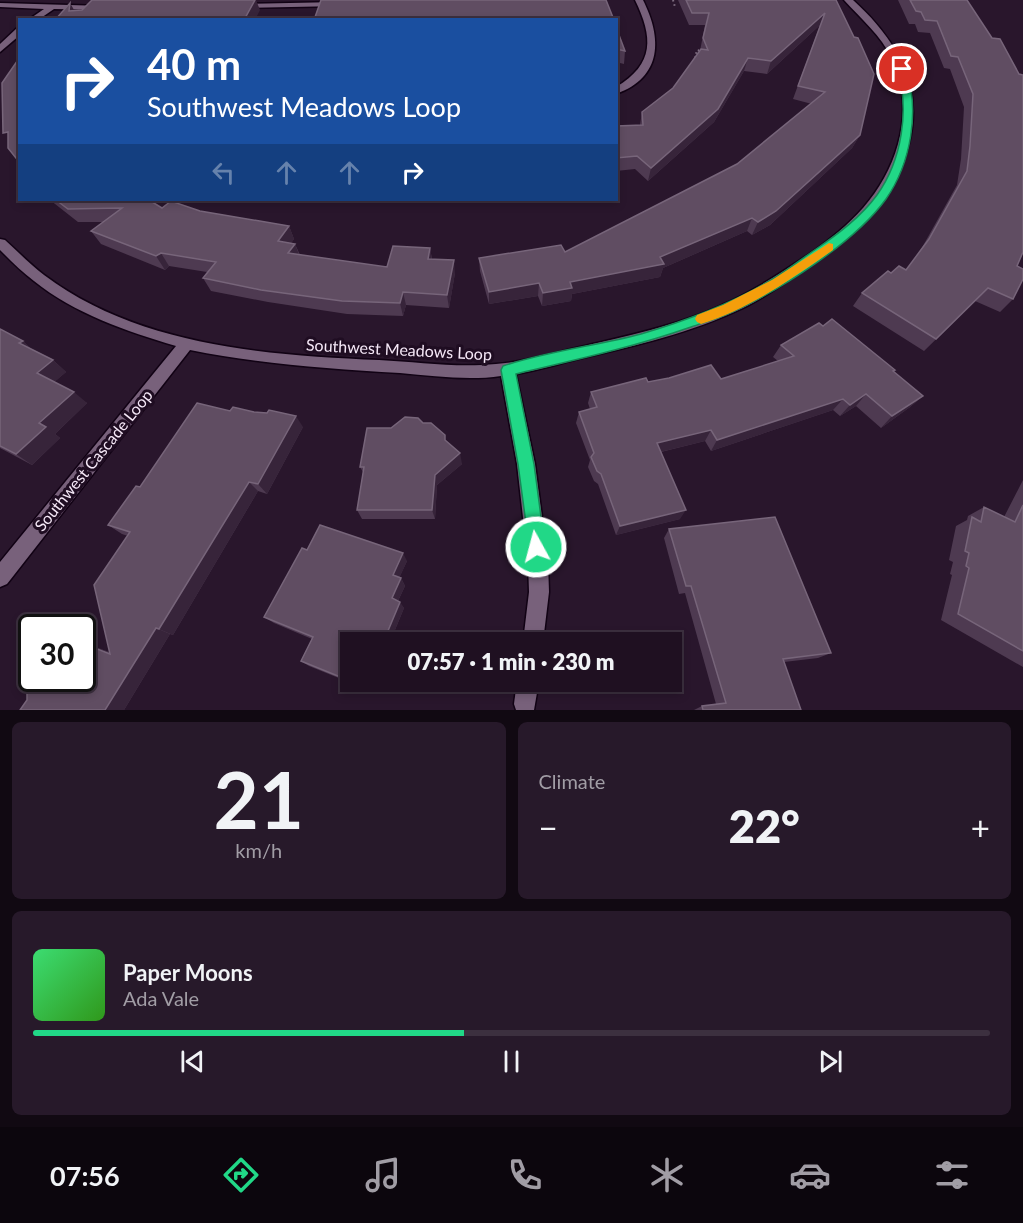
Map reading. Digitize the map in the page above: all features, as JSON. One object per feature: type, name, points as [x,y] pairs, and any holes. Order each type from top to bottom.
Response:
[{"type":"street","points":[[35,18],[62,0]]},
{"type":"street","points":[[618,90],[636,79],[652,57],[653,36],[650,21],[639,0]]},
{"type":"street","name":"Southwest Meadows Loop","points":[[0,243],[51,288],[90,309],[145,332],[187,343],[246,354],[306,362],[461,370],[508,370],[642,339],[728,309],[776,283],[856,226],[881,197],[896,170],[903,149],[909,103],[908,87],[892,49],[874,25],[848,0]]},
{"type":"street","points":[[230,7],[352,4]]},
{"type":"street","points":[[0,5],[112,8]]},
{"type":"street","points":[[287,14],[293,5]]},
{"type":"street","points":[[0,49],[18,32]]},
{"type":"street","name":"Southwest Cascade Loop","points":[[0,577],[187,343]]},
{"type":"street","points":[[508,370],[526,464],[538,562],[539,592],[534,632]]},
{"type":"street","points":[[525,704],[527,692]]},
{"type":"path","points":[[673,0],[675,7]]},
{"type":"path","points":[[695,58],[697,50],[705,51]]},
{"type":"building","points":[[92,0],[255,0],[245,18],[57,18],[70,3],[69,11],[82,10]]},
{"type":"building","points":[[321,0],[606,0],[613,18],[315,18]]},
{"type":"building","points":[[686,0],[836,0],[854,37],[858,38],[874,74],[860,135],[776,211],[758,222],[752,218],[660,257],[664,264],[570,282],[572,288],[543,293],[539,283],[489,292],[479,258],[561,245],[565,252],[737,164],[825,92],[798,86],[825,13],[771,61],[748,58],[718,109],[651,168],[637,156],[618,158],[618,126],[643,125],[642,112],[673,88],[701,49],[708,50],[703,38],[709,13],[692,13]]},
{"type":"building","points":[[910,0],[967,0],[992,38],[1000,39],[1019,74],[1023,75],[1023,252],[1017,266],[1023,269],[1023,279],[1013,299],[988,288],[936,339],[862,293],[888,271],[891,273],[899,266],[906,270],[929,239],[967,171],[973,94],[958,57],[951,56],[937,21],[925,20]]},
{"type":"building","points":[[618,32],[625,51],[618,49]]},
{"type":"building","points":[[18,60],[18,160],[8,148],[8,132],[3,133],[2,83]]},
{"type":"building","points":[[57,201],[151,201],[162,208],[171,201],[200,211],[289,226],[278,241],[295,244],[288,253],[387,267],[393,246],[430,248],[428,259],[454,260],[447,295],[403,292],[400,303],[342,301],[261,290],[203,278],[216,262],[161,253],[156,256],[91,231],[122,208],[68,209]]},
{"type":"building","points":[[832,319],[923,396],[892,416],[866,394],[850,405],[843,399],[717,440],[711,430],[657,443],[686,510],[620,526],[601,474],[597,471],[591,457],[594,453],[579,412],[597,407],[591,392],[646,378],[648,382],[669,378],[711,365],[721,379],[794,356],[781,345],[819,323],[823,326]]},
{"type":"building","points":[[0,329],[23,341],[19,343],[53,360],[37,373],[74,392],[39,423],[46,427],[16,454],[0,446]]},
{"type":"building","points":[[197,403],[230,411],[233,407],[254,412],[267,413],[269,410],[296,416],[258,484],[249,482],[159,629],[156,628],[105,710],[20,710],[27,700],[27,692],[96,692],[96,648],[110,654],[94,585],[130,532],[108,525],[136,486],[140,487]]},
{"type":"building","points":[[405,417],[418,418],[423,423],[431,423],[460,453],[435,475],[432,510],[357,510],[364,467],[360,467],[367,428],[391,428]]},
{"type":"building","points":[[1023,505],[1023,651],[958,614],[969,568],[966,566],[969,553],[965,551],[972,517],[981,522],[984,507],[1015,522]]},
{"type":"building","points":[[775,517],[831,653],[783,659],[801,710],[703,710],[702,706],[726,703],[691,586],[686,586],[669,529]]},
{"type":"building","points":[[320,525],[403,553],[393,575],[401,578],[392,598],[400,602],[388,632],[340,632],[340,677],[301,661],[313,637],[264,617],[302,548],[307,550]]},
{"type":"slow traffic","points":[[701,319],[728,309],[776,283],[829,247]]},
{"type":"route","points":[[536,547],[526,464],[508,370],[642,339],[728,309],[776,283],[847,233],[881,197],[896,170],[908,125],[908,87],[902,69]]}]
